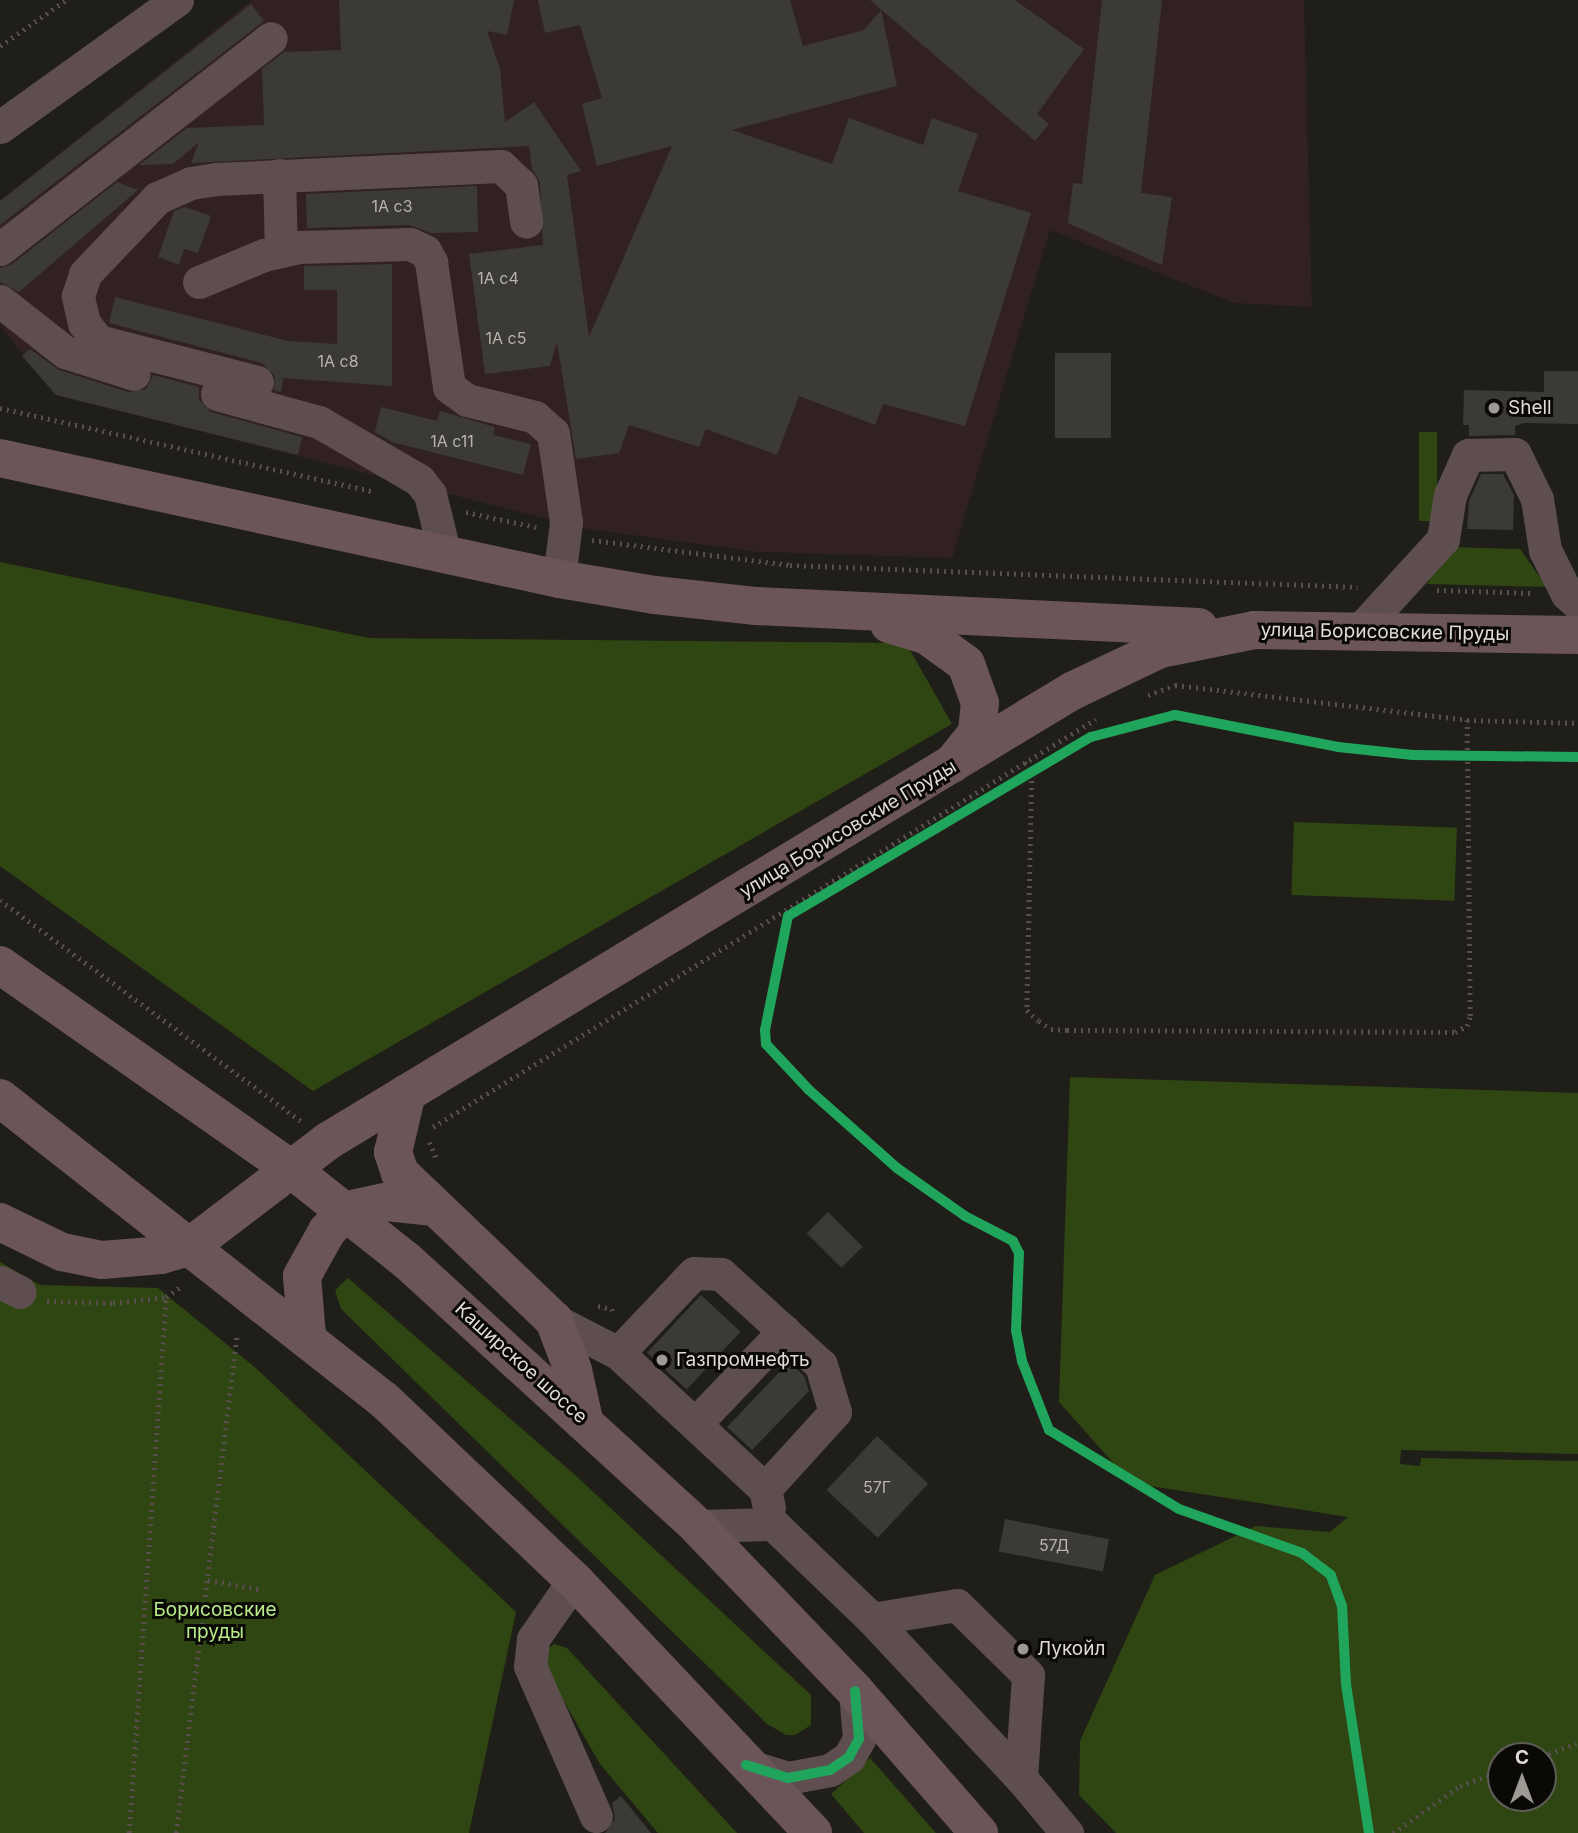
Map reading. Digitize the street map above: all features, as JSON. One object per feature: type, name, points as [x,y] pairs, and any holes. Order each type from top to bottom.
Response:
[{"type":"main road","points":[[0,458],[559,579],[730,604],[1254,630]]},
{"type":"main road","points":[[843,611],[926,635],[966,664],[980,703],[976,733],[948,769]]},
{"type":"main road","name":"улица Борисовские Пруды","points":[[189,1247],[328,1141],[948,769],[1072,691],[1149,654],[1254,630],[1578,635]]},
{"type":"main road","name":"Каширское шоссе","points":[[0,965],[347,1210],[584,1420],[697,1526],[855,1691],[979,1833]]},
{"type":"main road","points":[[407,1093],[393,1152],[400,1173],[432,1207],[554,1320],[573,1370],[584,1420]]},
{"type":"main road","points":[[0,1098],[307,1336],[383,1400],[574,1580],[813,1833]]},
{"type":"main road","points":[[307,1336],[302,1276],[327,1231],[347,1210],[386,1202],[432,1207]]},
{"type":"main road","points":[[0,1222],[62,1252],[102,1260],[160,1255],[189,1247]]},
{"type":"street","points":[[0,127],[177,0]]},
{"type":"street","points":[[0,249],[271,38]]},
{"type":"street","points":[[257,382],[98,341],[83,323],[78,296],[85,274],[157,198],[191,183],[279,176],[501,166],[521,185],[526,222]]},
{"type":"street","points":[[279,176],[281,250]]},
{"type":"street","points":[[200,282],[281,250],[410,244],[425,251],[431,262],[449,387],[467,400],[535,417],[548,426],[556,443],[566,534],[559,579]]},
{"type":"street","points":[[0,301],[55,345],[87,362],[319,422],[419,480],[434,505],[445,555]]},
{"type":"street","points":[[1360,630],[1401,589],[1443,539],[1450,495],[1468,455],[1515,454],[1537,499],[1545,550],[1573,599]]},
{"type":"street","points":[[618,1353],[694,1273],[721,1274],[821,1365],[835,1412],[765,1489]]},
{"type":"street","points":[[554,1320],[618,1353],[765,1489],[773,1524],[872,1619],[1021,1778],[1067,1833]]},
{"type":"street","points":[[695,1424],[784,1331]]},
{"type":"street","points":[[697,1526],[773,1524]]},
{"type":"street","points":[[574,1580],[533,1639],[530,1665],[596,1816]]},
{"type":"street","points":[[872,1619],[957,1605],[1028,1675],[1021,1778]]},
{"type":"street","points":[[746,1765],[788,1778],[830,1770],[849,1757],[859,1739],[855,1691]]},
{"type":"path","points":[[0,46],[66,0]]},
{"type":"path","points":[[0,408],[379,493]]},
{"type":"path","points":[[434,505],[566,534],[790,565],[1401,589],[1573,599]]},
{"type":"path","points":[[1142,697],[1175,685],[1467,720],[1578,723]]},
{"type":"path","points":[[393,1152],[1109,712]]},
{"type":"path","points":[[1025,762],[1032,774],[1027,1010],[1051,1029],[1455,1032],[1467,1026],[1470,1016],[1467,720]]},
{"type":"path","points":[[786,929],[788,916],[1091,737]]},
{"type":"path","points":[[1453,756],[1480,756]]},
{"type":"path","points":[[0,900],[328,1141]]},
{"type":"path","points":[[10,1287],[38,1299],[71,1303],[166,1297],[179,1288]]},
{"type":"path","points":[[129,1833],[166,1297]]},
{"type":"path","points":[[176,1833],[237,1334]]},
{"type":"path","points":[[208,1580],[263,1590]]},
{"type":"path","points":[[1557,1751],[1578,1743]]},
{"type":"path","points":[[1393,1833],[1460,1786],[1487,1776]]},
{"type":"shaded area","points":[[252,0],[1304,0],[1312,307],[1234,303],[1050,230],[952,558],[759,552],[587,529],[56,395],[0,326],[0,201]]},
{"type":"green space","points":[[1419,432],[1437,432],[1437,521],[1419,521]]},
{"type":"green space","points":[[1449,547],[1520,549],[1547,587],[1427,584]]},
{"type":"green space","points":[[0,562],[369,638],[906,643],[952,724],[313,1091],[0,866]]},
{"type":"green space","points":[[1294,822],[1457,828],[1454,901],[1291,895]]},
{"type":"green space","points":[[1070,1077],[1578,1093],[1578,1454],[1401,1450],[1400,1464],[1420,1466],[1421,1458],[1578,1461],[1578,1833],[1116,1833],[1079,1795],[1080,1741],[1155,1575],[1256,1526],[1330,1532],[1348,1517],[1131,1483],[1059,1402]]},
{"type":"green space","name":"Борисовские пруды","points":[[0,1262],[40,1285],[158,1288],[258,1370],[516,1612],[469,1833],[0,1833]]},
{"type":"green space","points":[[348,1278],[574,1474],[811,1695],[811,1725],[795,1735],[786,1735],[767,1724],[341,1309],[335,1290]]},
{"type":"green space","points":[[554,1644],[567,1648],[737,1833],[658,1833],[600,1764],[547,1672],[544,1652]]},
{"type":"green space","points":[[870,1758],[936,1833],[864,1833],[831,1794]]},
{"type":"building","points":[[339,0],[514,0],[507,35],[487,31],[500,69],[505,122],[534,102],[581,171],[567,175],[589,337],[672,146],[597,166],[582,104],[602,98],[580,25],[545,33],[538,0],[790,0],[803,46],[864,30],[881,10],[897,86],[732,130],[832,164],[849,118],[923,145],[932,118],[978,134],[958,191],[1031,213],[965,426],[883,404],[875,425],[799,396],[777,455],[706,429],[699,447],[629,425],[619,453],[576,459],[557,342],[550,366],[485,374],[469,254],[543,245],[540,182],[532,169],[529,146],[191,163],[199,142],[173,164],[139,165],[187,128],[264,125],[262,69],[284,52],[341,50]]},
{"type":"building","points":[[870,0],[1015,0],[1084,49],[1037,114],[1049,124],[1035,141]]},
{"type":"building","points":[[1102,0],[1162,0],[1141,193],[1172,197],[1162,265],[1068,223],[1073,183],[1082,184]]},
{"type":"building","points":[[251,4],[264,21],[0,225],[0,201]]},
{"type":"building","points":[[117,182],[138,190],[19,292],[0,282],[0,268],[12,264]]},
{"type":"building","points":[[477,186],[478,232],[431,233],[409,225],[307,228],[306,194]]},
{"type":"building","points":[[185,207],[211,216],[198,253],[184,249],[179,265],[158,257],[174,211]]},
{"type":"building","points":[[392,264],[392,386],[283,378],[281,392],[274,390],[275,376],[262,363],[109,323],[115,297],[288,341],[337,344],[337,290],[304,290],[304,266]]},
{"type":"building","points":[[30,349],[59,370],[128,392],[146,389],[153,375],[199,387],[199,400],[211,412],[302,437],[298,455],[56,395],[22,356]]},
{"type":"building","points":[[1055,353],[1111,353],[1111,438],[1055,438]]},
{"type":"building","points":[[1544,371],[1578,371],[1578,424],[1524,423],[1515,426],[1515,435],[1469,436],[1469,425],[1463,425],[1464,390],[1544,392]]},
{"type":"building","points":[[381,407],[437,421],[440,411],[495,427],[493,435],[531,444],[523,475],[392,442],[375,432]]},
{"type":"building","points":[[1481,474],[1503,474],[1514,495],[1513,530],[1467,529],[1469,501]]},
{"type":"building","points":[[828,1212],[863,1247],[841,1268],[807,1233]]},
{"type":"building","points":[[701,1295],[740,1332],[687,1390],[647,1353]]},
{"type":"building","points":[[789,1362],[804,1376],[809,1391],[752,1450],[727,1427]]},
{"type":"building","points":[[877,1436],[928,1484],[878,1538],[827,1490]]},
{"type":"building","points":[[1005,1519],[1109,1539],[1103,1572],[999,1551]]},
{"type":"building","points":[[621,1796],[651,1833],[605,1833],[615,1819],[612,1803]]},
{"type":"cycle path","points":[[1369,1833],[1346,1684],[1342,1606],[1331,1575],[1302,1553],[1179,1509],[1049,1430],[1022,1361],[1016,1331],[1019,1253],[1013,1241],[965,1216],[897,1168],[809,1090],[766,1044],[765,1030],[788,916],[1091,737],[1175,715],[1338,747],[1413,755],[1578,757]]},
{"type":"cycle path","points":[[746,1765],[788,1778],[830,1770],[849,1757],[859,1739],[855,1691]]},
{"type":"place","name":"Shell","points":[[1494,408]]},
{"type":"place","name":"Газпромнефть","points":[[662,1360]]},
{"type":"place","name":"Лукойл","points":[[1023,1649]]}]
